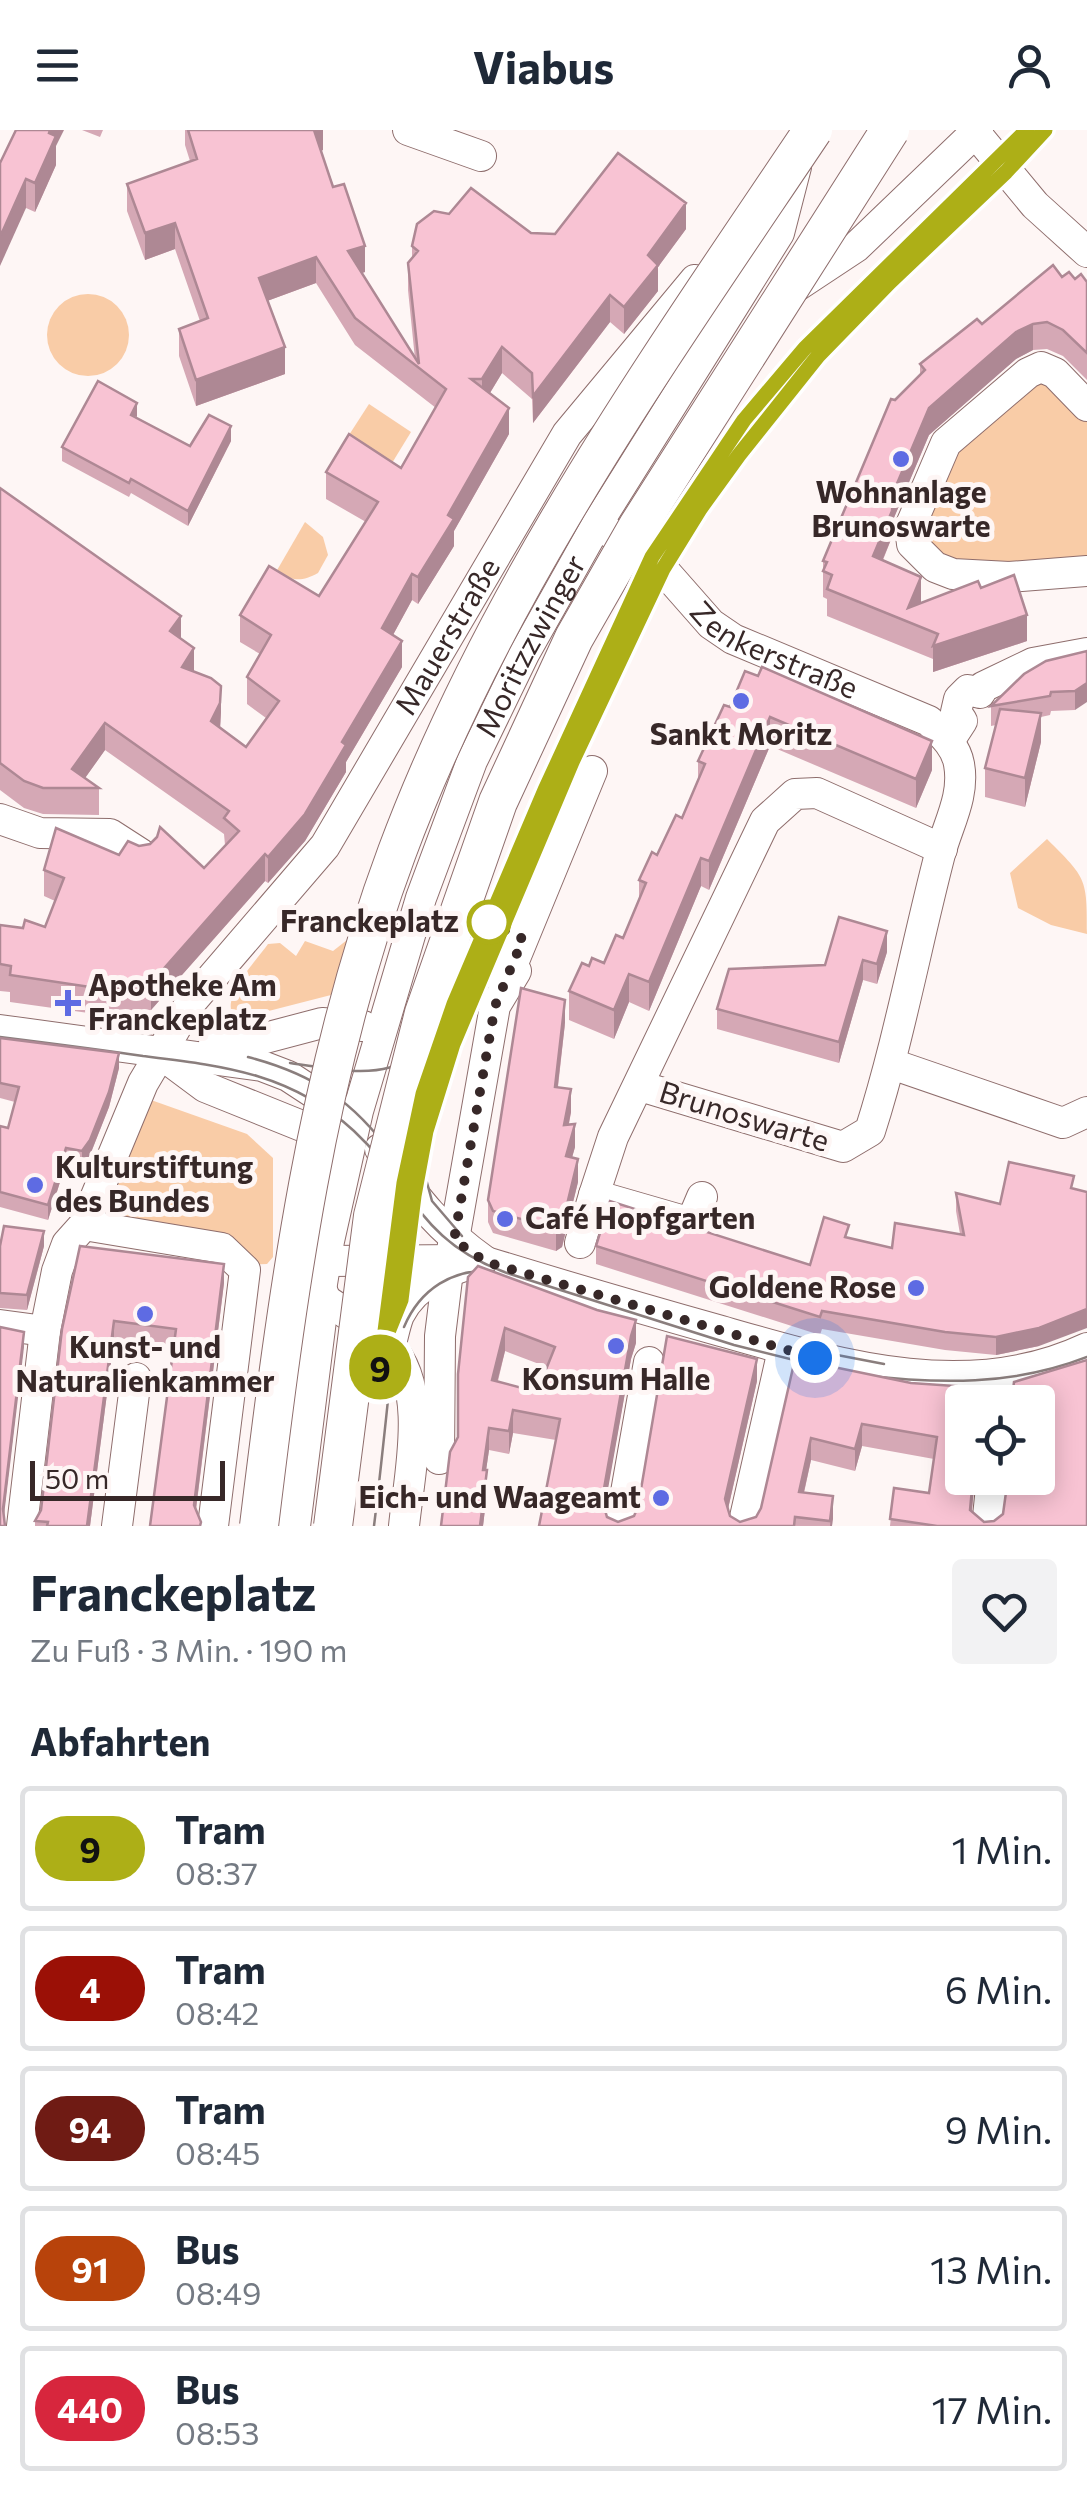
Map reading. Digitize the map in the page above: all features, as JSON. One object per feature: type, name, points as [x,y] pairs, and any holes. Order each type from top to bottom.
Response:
[{"type":"main road","points":[[259,1526],[284,1322],[311,1161],[348,1009],[397,852],[451,724],[553,526],[634,397],[813,130]]},
{"type":"main road","points":[[333,1526],[368,1251],[381,1182],[424,1013],[498,802],[574,638],[638,526],[890,130]]},
{"type":"main road","points":[[291,1526],[323,1278]]},
{"type":"street","points":[[408,130],[481,156]]},
{"type":"street","name":"Moritzzwinger","points":[[382,1027],[422,898],[472,761],[524,654],[596,524],[778,232],[805,130]]},
{"type":"street","points":[[976,131],[1035,205],[1087,252]]},
{"type":"street","name":"Moritzzwinger","points":[[713,336],[856,247],[976,131]]},
{"type":"street","name":"Mauerstraße","points":[[160,1052],[191,1002],[326,846],[567,434],[710,262],[760,265]]},
{"type":"street","points":[[1080,398],[1056,373],[1041,367],[1028,372],[946,443],[910,527],[912,544],[934,567],[953,574],[1009,578],[1087,570]]},
{"type":"street","name":"Zenkerstraße","points":[[596,524],[652,557],[711,624],[733,639],[955,731]]},
{"type":"street","points":[[955,731],[959,699],[968,690],[980,692],[1033,663],[1087,652]]},
{"type":"street","name":"Brunoswarte","points":[[580,1243],[613,1137],[640,1086],[844,1147],[870,1131],[892,1064],[942,849],[960,797],[955,731]]},
{"type":"street","points":[[439,1460],[440,1336],[451,1257],[502,995],[592,771]]},
{"type":"street","points":[[640,1086],[764,821],[795,794],[818,793],[942,849]]},
{"type":"street","points":[[0,819],[40,833],[110,834],[141,854]]},
{"type":"street","points":[[160,1052],[246,1043],[322,1022],[382,1027],[352,1134],[323,1278]]},
{"type":"street","points":[[0,1030],[246,1063],[278,1072],[329,1101],[352,1134]]},
{"type":"street","points":[[160,1052],[205,1087],[374,1142],[420,1204],[451,1257]]},
{"type":"street","points":[[22,1526],[45,1331],[57,1270],[67,1244],[84,1225],[143,1083],[160,1052]]},
{"type":"street","points":[[892,1064],[1063,1123],[1087,1112]]},
{"type":"street","points":[[594,1196],[691,1224],[702,1197]]},
{"type":"street","points":[[84,1225],[222,1248],[244,1270],[213,1526]]},
{"type":"street","points":[[390,1347],[400,1315],[451,1257]]},
{"type":"street","points":[[323,1278],[410,1260],[474,1259],[846,1366],[981,1385]]},
{"type":"street","points":[[323,1278],[390,1347],[409,1384],[414,1416],[404,1526]]},
{"type":"street","points":[[0,1325],[45,1331]]},
{"type":"street","points":[[1008,1385],[1087,1348]]},
{"type":"street","points":[[744,1526],[784,1350]]},
{"type":"street","points":[[620,1526],[648,1362]]},
{"type":"street","points":[[117,1526],[136,1378]]},
{"type":"street","points":[[987,1526],[990,1495]]},
{"type":"shaded area","points":[[88,294],[104,297],[117,306],[126,319],[126,351],[117,364],[104,373],[88,376],[72,373],[59,364],[50,351],[47,335],[50,319],[59,306],[72,297]]},
{"type":"shaded area","points":[[1028,373],[1087,406],[1087,571],[1009,577],[912,544],[928,482]]},
{"type":"shaded area","points":[[369,404],[411,432],[381,481],[338,452]]},
{"type":"shaded area","points":[[305,522],[323,537],[328,555],[318,573],[292,579],[276,572]]},
{"type":"shaded area","points":[[1047,839],[1082,880],[1087,934],[1051,925],[1018,908],[1010,873]]},
{"type":"shaded area","points":[[347,940],[331,995],[249,1016],[232,1014],[237,987],[268,944],[280,943],[296,956],[305,941],[333,951]]},
{"type":"shaded area","points":[[151,1100],[247,1134],[273,1158],[273,1257],[267,1264],[246,1265],[111,1215],[119,1182]]},
{"type":"building","points":[[16,130],[50,130],[56,136],[35,183],[26,179],[0,237],[0,163]]},
{"type":"building","points":[[188,130],[314,130],[333,187],[344,184],[365,246],[348,251],[419,364],[408,263],[418,251],[412,246],[417,224],[434,211],[449,214],[471,188],[531,233],[555,234],[618,153],[686,203],[648,255],[658,265],[624,307],[610,295],[533,396],[532,373],[502,347],[482,379],[471,379],[509,408],[448,515],[454,519],[418,577],[412,574],[382,628],[402,641],[305,814],[268,857],[265,854],[151,983],[110,990],[10,975],[11,966],[0,964],[0,925],[23,928],[25,920],[45,927],[64,878],[44,870],[56,828],[119,855],[128,841],[139,846],[150,844],[160,827],[204,868],[239,831],[224,818],[229,811],[105,723],[72,769],[99,788],[43,788],[24,781],[0,763],[0,488],[181,616],[170,631],[194,648],[182,667],[221,686],[220,703],[211,721],[246,747],[279,701],[247,677],[271,635],[240,615],[269,566],[319,596],[378,502],[326,472],[349,434],[401,468],[446,389],[355,318],[316,257],[259,278],[285,347],[196,380],[179,329],[208,318],[175,223],[145,233],[127,184],[197,159]]},
{"type":"building","points":[[1053,265],[1062,277],[1069,272],[1075,279],[1081,274],[1087,282],[1087,353],[1063,330],[1047,322],[1033,324],[1016,332],[929,408],[893,493],[892,511],[873,556],[921,577],[908,608],[978,581],[981,588],[1014,575],[1027,615],[933,646],[938,634],[827,589],[832,575],[823,571],[827,562],[823,561],[891,399],[895,400],[925,370],[920,364],[977,319],[982,324]]},
{"type":"building","points":[[98,381],[137,403],[131,415],[190,446],[209,415],[231,426],[188,511],[62,447]]},
{"type":"building","points":[[1087,651],[1087,683],[1075,691],[1051,692],[1050,696],[991,706],[1024,674],[1046,661]]},
{"type":"building","points":[[762,667],[932,741],[916,779],[770,717],[709,861],[701,858],[649,982],[629,974],[614,1010],[569,991],[582,963],[589,966],[592,958],[604,963],[616,935],[623,938],[646,883],[639,880],[652,852],[657,855],[676,815],[682,818],[705,764],[698,761],[724,705],[730,707],[745,671],[758,676]]},
{"type":"building","points":[[1000,709],[1041,713],[1025,778],[985,768]]},
{"type":"building","points":[[839,917],[887,931],[877,964],[863,960],[839,1042],[717,1009],[729,969],[825,965]]},
{"type":"building","points":[[521,988],[565,1000],[555,1087],[571,1089],[564,1125],[575,1124],[566,1156],[578,1159],[562,1225],[556,1229],[493,1211],[488,1200]]},
{"type":"building","points":[[0,1038],[119,1053],[90,1140],[82,1151],[66,1148],[48,1205],[0,1192],[0,1126],[8,1128],[19,1087],[0,1083]]},
{"type":"building","points":[[1009,1162],[1074,1176],[1071,1188],[1087,1192],[1087,1309],[1039,1328],[996,1337],[822,1311],[820,1317],[596,1246],[610,1201],[810,1265],[824,1217],[849,1225],[845,1237],[892,1248],[895,1223],[964,1235],[956,1193],[1000,1204]]},
{"type":"building","points":[[4,1226],[44,1231],[27,1295],[0,1293]]},
{"type":"building","points":[[80,1246],[224,1264],[194,1505],[200,1526],[150,1526],[176,1329],[114,1321],[87,1526],[47,1526],[48,1522],[35,1521],[41,1510],[62,1329]]},
{"type":"building","points":[[478,1266],[597,1310],[636,1320],[602,1500],[607,1517],[618,1522],[634,1516],[638,1507],[667,1336],[757,1359],[725,1499],[730,1516],[740,1522],[756,1517],[761,1508],[795,1359],[911,1383],[945,1385],[945,1495],[971,1495],[970,1510],[984,1522],[1003,1514],[1006,1495],[1055,1495],[1055,1385],[1014,1385],[1014,1382],[1087,1360],[1087,1526],[937,1526],[890,1519],[894,1488],[929,1493],[937,1437],[862,1424],[855,1449],[811,1438],[799,1492],[833,1496],[830,1521],[795,1517],[794,1526],[539,1526],[560,1419],[513,1410],[509,1431],[489,1428],[480,1526],[441,1526],[450,1452],[458,1437],[458,1374],[468,1277]],"holes":[[[505,1328],[555,1347],[537,1392],[492,1380]]]},
{"type":"building","points":[[0,1327],[24,1332],[3,1509],[5,1526],[0,1526]]},
{"type":"tram line","name":"9","points":[[1027,130],[805,348],[744,420],[652,557],[545,790],[454,1004],[423,1094],[394,1247],[380,1370],[384,1342],[401,1300],[426,1131],[453,1044],[572,762],[663,569],[739,455],[818,356],[1045,130]]},
{"type":"tram line","points":[[374,1526],[409,1226],[435,1097],[468,1004],[624,645],[684,533],[788,391],[855,317],[1045,130]]},
{"type":"tram line","points":[[699,486],[744,421],[820,334]]},
{"type":"tram line","points":[[603,660],[652,557],[680,515]]},
{"type":"tram line","points":[[290,1063],[344,1070],[386,1068],[422,1049],[454,1004]]},
{"type":"tram line","points":[[0,1037],[201,1064],[281,1084],[306,1096],[354,1131],[435,1229],[477,1260],[734,1345],[822,1367]]},
{"type":"tram line","points":[[248,1057],[293,1072],[330,1092],[363,1120],[393,1156]]},
{"type":"tram line","points":[[423,1168],[432,1201],[462,1236]]},
{"type":"tram line","points":[[380,1175],[390,1199],[394,1247]]},
{"type":"tram line","points":[[404,1327],[419,1302],[440,1284],[465,1273],[494,1271]]},
{"type":"tram line","points":[[806,1349],[884,1364]]},
{"type":"tram line","points":[[861,1375],[918,1380],[1003,1378],[1087,1357]]},
{"type":"place","name":"Wohnanlage Brunoswarte","points":[[901,459]]},
{"type":"place","name":"Sankt Moritz","points":[[741,701]]},
{"type":"place","name":"Franckeplatz","points":[[489,922]]},
{"type":"place","name":"Apotheke Am Franckeplatz","points":[[68,1003]]},
{"type":"place","name":"Kulturstiftung des Bundes","points":[[35,1185]]},
{"type":"place","name":"Café Hopfgarten","points":[[505,1219]]},
{"type":"place","name":"Goldene Rose","points":[[916,1288]]},
{"type":"place","name":"Kunst- und Naturalienkammer","points":[[145,1314]]},
{"type":"place","name":"Konsum Halle","points":[[616,1346]]},
{"type":"place","name":"Eich- und Waageamt","points":[[661,1498]]},
{"type":"route","points":[[489,922],[523,939],[495,1006],[454,1240],[486,1262],[815,1358]]}]
